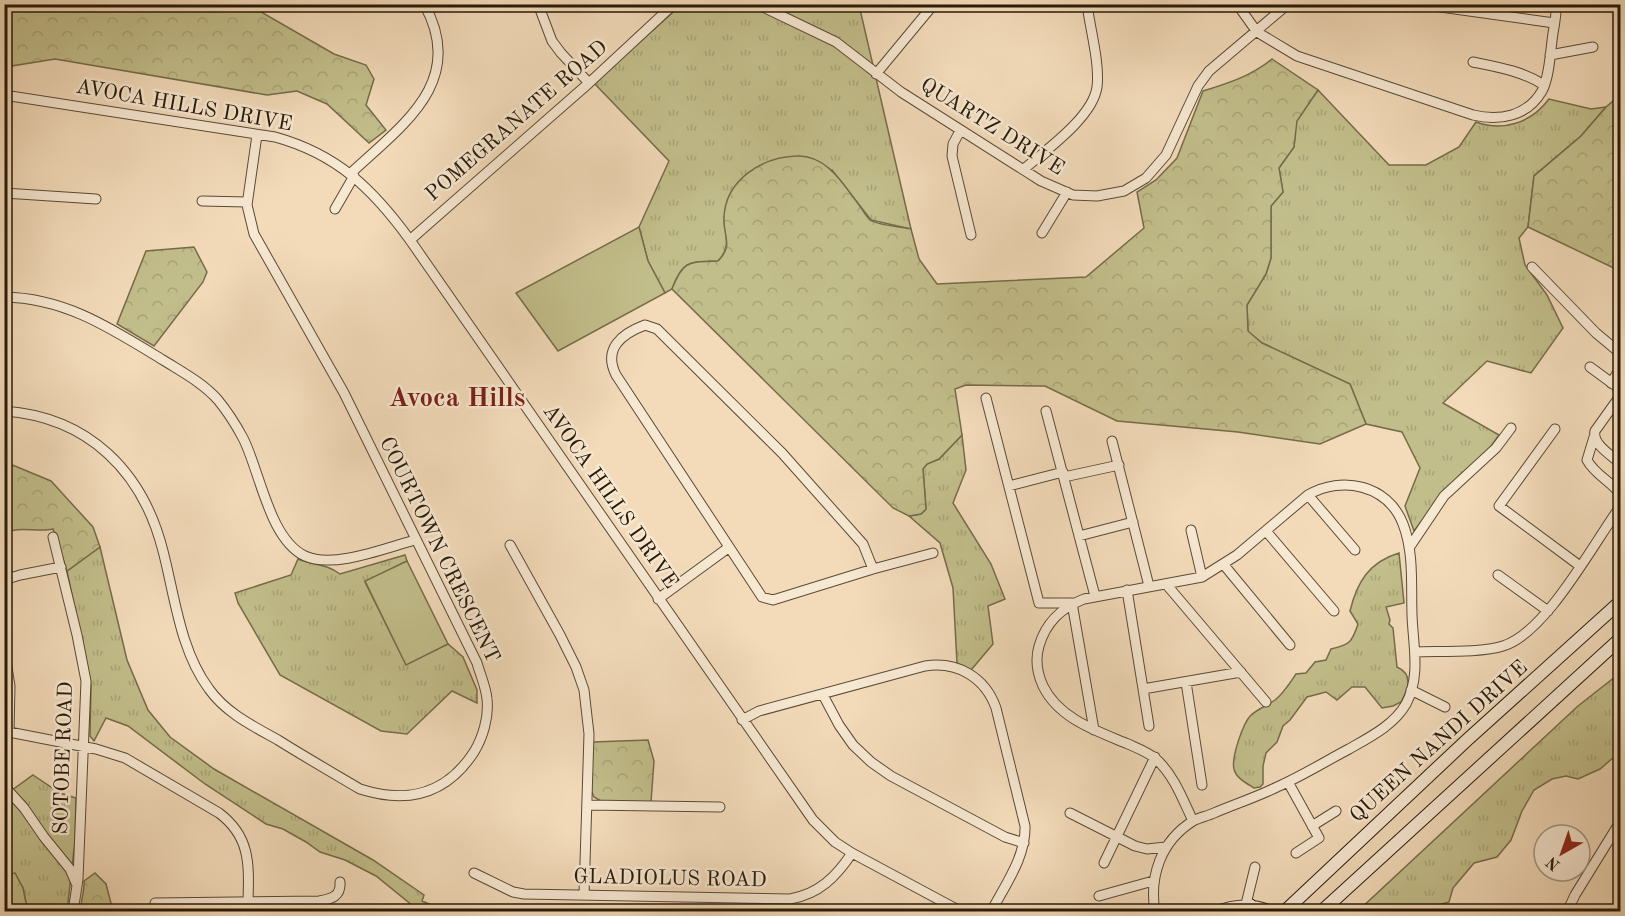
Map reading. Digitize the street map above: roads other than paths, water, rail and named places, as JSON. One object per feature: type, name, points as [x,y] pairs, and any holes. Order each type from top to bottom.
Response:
[{"type":"main road","name":"QUEEN NANDI DRIVE","points":[[1284,912],[1467,740],[1620,602]]},
{"type":"main road","points":[[1321,912],[1620,639]]},
{"type":"street","points":[[335,209],[352,174],[415,112],[433,83],[437,67],[435,32],[424,4]]},
{"type":"street","points":[[538,4],[546,28],[556,47],[589,83]]},
{"type":"street","name":"POMEGRANATE ROAD","points":[[410,240],[589,83],[674,4]]},
{"type":"street","name":"QUARTZ DRIVE","points":[[757,4],[826,36],[876,74],[960,131],[1041,181],[1067,192],[1084,196],[1124,191],[1146,178],[1166,155],[1209,71],[1288,4]]},
{"type":"street","points":[[876,74],[934,4]]},
{"type":"street","points":[[1024,169],[1085,113],[1095,95],[1096,71],[1087,4]]},
{"type":"street","points":[[1237,4],[1257,32],[1298,56],[1483,118],[1500,118],[1516,114],[1537,98],[1544,85],[1556,4]]},
{"type":"street","points":[[1419,4],[1554,23]]},
{"type":"street","points":[[1550,55],[1593,47]]},
{"type":"street","points":[[1473,62],[1512,70],[1544,85]]},
{"type":"street","name":"AVOCA HILLS DRIVE","points":[[4,95],[298,143],[335,162],[352,174],[393,216],[813,820],[836,842],[852,853],[962,912]]},
{"type":"street","points":[[960,131],[953,144],[952,156],[971,235]]},
{"type":"street","name":"COURTOWN CRESCENT","points":[[4,411],[45,418],[65,425],[91,439],[117,462],[134,483],[148,506],[157,530],[183,634],[191,656],[216,698],[241,718],[360,789],[375,794],[407,796],[437,788],[460,770],[482,737],[487,714],[487,698],[477,663],[344,393],[260,248],[249,218],[247,202],[257,135]]},
{"type":"street","points":[[1042,233],[1067,192]]},
{"type":"street","points":[[4,193],[96,199]]},
{"type":"street","points":[[202,201],[247,202]]},
{"type":"street","points":[[1532,267],[1596,333],[1620,353]]},
{"type":"street","points":[[4,297],[21,297],[65,306],[125,336],[203,385],[218,400],[242,436],[276,523],[285,539],[304,556],[332,562],[415,540]]},
{"type":"street","points":[[873,568],[869,555],[857,536],[782,453],[657,329],[648,325],[641,327],[618,341],[611,354],[611,364],[759,594],[769,600],[873,568],[933,553]]},
{"type":"street","points":[[1590,367],[1620,388]]},
{"type":"street","points":[[1611,382],[1620,369]]},
{"type":"street","points":[[1620,396],[1595,430],[1587,460],[1596,472],[1620,494]]},
{"type":"street","points":[[986,398],[1039,603],[1072,603],[1095,596],[1202,577],[1224,565],[1308,495],[1333,484],[1356,485],[1367,489],[1394,508],[1403,525],[1408,548],[1416,664],[1411,690],[1405,704],[1398,714],[1380,730],[1288,782],[1193,821],[1166,848],[1159,860],[1153,881],[1155,912]]},
{"type":"street","points":[[1046,411],[1095,596]]},
{"type":"street","points":[[1408,548],[1444,496],[1496,448],[1511,428]]},
{"type":"street","points":[[1555,429],[1499,506],[1580,566]]},
{"type":"street","points":[[1594,438],[1620,463]]},
{"type":"street","points":[[1112,441],[1149,586]]},
{"type":"street","points":[[1009,486],[1119,465]]},
{"type":"street","points":[[1308,495],[1355,550]]},
{"type":"street","points":[[1415,652],[1493,648],[1503,646],[1527,633],[1548,611],[1620,507]]},
{"type":"street","points":[[1079,536],[1133,522]]},
{"type":"street","points":[[1191,530],[1202,577]]},
{"type":"street","points":[[1266,531],[1334,611]]},
{"type":"street","name":"SOTOBE ROAD","points":[[52,537],[61,567],[86,681],[77,885],[73,912]]},
{"type":"street","points":[[510,545],[560,635],[576,667],[584,690],[588,734],[584,895]]},
{"type":"street","points":[[658,599],[728,548]]},
{"type":"street","points":[[1224,565],[1290,645]]},
{"type":"street","points":[[4,580],[61,567]]},
{"type":"street","points":[[1498,575],[1548,611]]},
{"type":"street","points":[[1166,584],[1266,702]]},
{"type":"street","points":[[1127,590],[1149,726]]},
{"type":"street","points":[[1072,603],[1094,730]]},
{"type":"street","points":[[1072,603],[1054,617],[1045,631],[1038,651],[1038,670],[1044,688],[1055,705],[1069,717],[1155,758],[1169,774],[1193,821]]},
{"type":"street","points":[[6,661],[9,686],[7,732],[112,754],[141,766],[228,819],[239,832],[246,850],[248,902]]},
{"type":"street","points":[[742,720],[759,711],[932,665],[956,667],[970,674],[989,692],[996,708],[1024,819],[1024,843],[1019,858],[991,912]]},
{"type":"street","points":[[1143,689],[1241,672]]},
{"type":"street","points":[[1186,682],[1202,785]]},
{"type":"street","points":[[1411,690],[1445,707]]},
{"type":"street","points":[[823,695],[853,745],[871,762],[902,782],[1005,837],[1024,843]]},
{"type":"street","points":[[1104,863],[1155,758]]},
{"type":"street","points":[[1288,782],[1319,839],[1296,853]]},
{"type":"street","points":[[4,786],[24,808],[70,869],[77,885]]},
{"type":"street","points":[[588,805],[720,807]]},
{"type":"street","points":[[1312,826],[1336,811]]},
{"type":"street","points":[[1070,813],[1141,848],[1151,850],[1166,848]]},
{"type":"street","points":[[1567,912],[1620,822]]},
{"type":"street","name":"GLADIOLUS ROAD","points":[[474,873],[518,894],[790,899],[809,895],[819,889],[841,870],[852,853]]},
{"type":"street","points":[[1250,907],[1255,867]]},
{"type":"street","points":[[1099,896],[1153,881]]},
{"type":"street","points":[[155,903],[329,900],[339,893],[340,882]]},
{"type":"street","points":[[1214,912],[1226,907],[1250,907],[1275,912]]},
{"type":"district","name":"Avoca Hills","points":[[457,398]]}]
